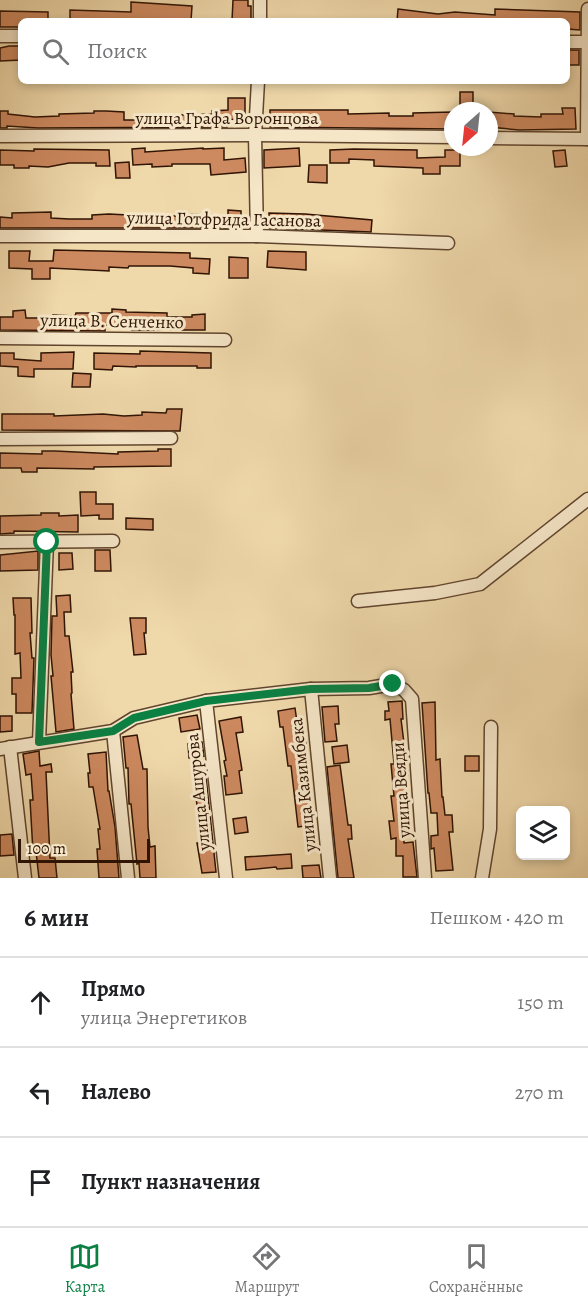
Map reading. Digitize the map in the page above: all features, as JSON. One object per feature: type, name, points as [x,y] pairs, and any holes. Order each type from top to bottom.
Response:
[{"type":"street","points":[[260,0],[260,18]]},
{"type":"street","points":[[498,138],[588,139],[588,9]]},
{"type":"street","points":[[0,36],[18,36]]},
{"type":"street","points":[[570,42],[587,42]]},
{"type":"street","points":[[257,236],[255,135],[258,84]]},
{"type":"street","name":"улица Графа Воронцова","points":[[0,136],[444,137]]},
{"type":"street","name":"улица Готфрида Гасанова","points":[[0,236],[257,236],[448,243]]},
{"type":"street","name":"улица В. Сенченко","points":[[0,338],[225,340]]},
{"type":"street","points":[[0,439],[171,438]]},
{"type":"street","points":[[358,601],[435,593],[480,584],[588,499]]},
{"type":"street","points":[[0,542],[113,541]]},
{"type":"street","points":[[39,742],[47,542]]},
{"type":"street","name":"улица Веяди","points":[[311,689],[369,688],[393,684],[404,690],[412,699],[425,878]]},
{"type":"street","points":[[25,878],[5,748],[113,731],[134,718],[206,701],[311,689]]},
{"type":"street","name":"улица Казимбека","points":[[311,689],[330,878]]},
{"type":"street","name":"улица Ашурова","points":[[206,701],[226,878]]},
{"type":"street","points":[[482,878],[490,829],[491,727]]},
{"type":"street","points":[[113,731],[128,878]]},
{"type":"building","points":[[233,0],[248,0],[248,6],[251,6],[251,18],[232,18]]},
{"type":"building","points":[[131,2],[192,6],[191,18],[70,18],[70,10],[131,12]]},
{"type":"building","points":[[398,9],[438,14],[455,12],[495,15],[495,9],[580,12],[580,30],[570,29],[570,18],[397,18]]},
{"type":"building","points":[[0,11],[48,12],[48,18],[18,18],[18,27],[0,27]]},
{"type":"building","points":[[18,46],[18,60],[0,61],[0,48]]},
{"type":"building","points":[[570,50],[579,50],[579,65],[570,65]]},
{"type":"building","points":[[460,92],[473,92],[473,102],[460,102]]},
{"type":"building","points":[[228,98],[245,98],[245,120],[227,119],[227,127],[38,128],[7,126],[7,128],[0,128],[0,111],[35,117],[94,113],[94,111],[124,112],[124,120],[148,120],[148,116],[212,114],[212,111],[228,110]]},
{"type":"building","points":[[562,108],[575,108],[576,129],[519,130],[498,128],[498,113],[541,117],[541,114],[563,114]]},
{"type":"building","points":[[270,110],[348,110],[348,114],[389,113],[389,116],[444,112],[444,129],[270,127]]},
{"type":"building","points":[[145,148],[145,152],[224,148],[224,160],[245,158],[246,172],[211,175],[210,164],[172,164],[172,166],[152,167],[152,164],[133,165],[132,149]]},
{"type":"building","points":[[299,148],[300,166],[264,168],[264,150]]},
{"type":"building","points":[[34,149],[109,150],[110,166],[96,166],[96,163],[69,163],[48,167],[14,168],[14,165],[0,165],[0,150],[34,151]]},
{"type":"building","points":[[330,150],[417,150],[417,158],[460,156],[460,166],[440,166],[440,174],[423,174],[423,168],[374,166],[374,160],[349,159],[349,163],[330,163]]},
{"type":"building","points":[[565,150],[567,166],[555,167],[553,151]]},
{"type":"building","points":[[129,162],[130,178],[116,178],[115,163]]},
{"type":"building","points":[[309,165],[327,165],[327,183],[308,182]]},
{"type":"building","points":[[228,210],[241,211],[241,228],[0,228],[0,217],[12,218],[12,213],[51,212],[51,218],[69,219],[92,219],[92,215],[109,214],[171,219],[171,216],[187,216],[187,214],[228,216]]},
{"type":"building","points":[[269,213],[372,220],[371,232],[269,228]]},
{"type":"building","points":[[54,250],[190,253],[190,258],[210,259],[209,274],[193,273],[193,268],[170,266],[109,267],[109,271],[50,268],[50,279],[32,279],[32,269],[9,268],[9,251],[30,251],[29,261],[53,261]]},
{"type":"building","points":[[268,251],[306,252],[306,270],[267,267]]},
{"type":"building","points":[[229,257],[248,258],[248,278],[229,278]]},
{"type":"building","points":[[112,309],[126,310],[126,312],[167,313],[167,317],[192,317],[192,315],[205,314],[205,330],[132,330],[132,326],[105,325],[105,331],[0,330],[0,317],[13,317],[13,311],[25,310],[26,318],[53,318],[53,315],[75,316],[76,313],[112,313]]},
{"type":"building","points":[[140,351],[211,353],[211,368],[113,366],[112,370],[94,369],[94,353],[140,354]]},
{"type":"building","points":[[74,352],[73,369],[34,369],[34,377],[18,376],[18,367],[0,366],[0,353],[14,353],[14,359],[41,361],[41,353]]},
{"type":"building","points":[[73,373],[91,374],[90,387],[72,387]]},
{"type":"building","points":[[167,409],[182,409],[180,431],[2,430],[2,414],[124,416],[142,415],[142,412],[166,413]]},
{"type":"building","points":[[158,449],[171,449],[171,466],[94,467],[94,469],[37,468],[37,472],[22,472],[21,468],[0,468],[0,453],[42,454],[42,451],[55,451],[118,454],[118,452],[158,451]]},
{"type":"building","points":[[80,492],[96,492],[96,504],[113,504],[113,519],[99,519],[99,515],[81,516]]},
{"type":"building","points":[[41,513],[59,513],[59,516],[78,515],[78,532],[14,531],[14,533],[0,534],[0,516],[41,515]]},
{"type":"building","points":[[126,518],[153,519],[153,530],[126,529]]},
{"type":"building","points":[[95,550],[110,550],[111,571],[95,571]]},
{"type":"building","points":[[38,551],[38,570],[0,571],[0,555]]},
{"type":"building","points":[[59,553],[72,553],[73,569],[59,570]]},
{"type":"building","points":[[70,595],[71,612],[64,612],[65,636],[69,636],[73,672],[71,672],[71,694],[74,729],[56,732],[51,676],[53,676],[52,616],[57,616],[56,596]]},
{"type":"building","points":[[13,598],[31,598],[32,633],[30,633],[32,658],[34,658],[32,713],[16,713],[16,694],[12,694],[12,678],[21,678],[20,653],[15,654]]},
{"type":"building","points":[[130,618],[146,618],[146,633],[144,633],[146,654],[134,655]]},
{"type":"building","points":[[402,701],[403,719],[401,719],[408,775],[405,776],[408,814],[401,815],[404,843],[413,842],[417,877],[403,877],[403,856],[396,856],[396,838],[391,839],[389,821],[394,821],[391,764],[394,764],[390,719],[385,720],[385,711],[389,711],[388,702]]},
{"type":"building","points":[[435,702],[436,760],[440,759],[445,815],[452,815],[453,832],[449,832],[453,870],[436,871],[434,848],[431,849],[431,836],[438,835],[437,813],[431,813],[428,793],[422,703]]},
{"type":"building","points":[[338,706],[339,724],[335,724],[337,741],[325,742],[322,707]]},
{"type":"building","points":[[295,708],[298,729],[304,728],[306,744],[303,744],[313,825],[298,827],[291,766],[288,766],[283,727],[280,727],[278,711]]},
{"type":"building","points":[[197,715],[200,729],[181,732],[179,718]]},
{"type":"building","points":[[0,716],[12,716],[12,731],[0,732]]},
{"type":"building","points":[[241,717],[243,732],[236,733],[242,770],[239,771],[242,793],[226,795],[224,776],[227,776],[224,761],[226,760],[219,721]]},
{"type":"building","points":[[137,735],[143,769],[147,769],[148,827],[150,847],[155,846],[156,878],[140,878],[131,804],[129,804],[128,768],[126,768],[123,737]]},
{"type":"building","points":[[202,742],[204,756],[189,758],[188,744]]},
{"type":"building","points":[[347,745],[349,762],[334,764],[332,747]]},
{"type":"building","points":[[39,751],[40,766],[51,764],[52,772],[46,772],[50,858],[55,858],[57,878],[39,878],[36,852],[33,852],[31,774],[26,775],[23,754]]},
{"type":"building","points":[[106,752],[108,791],[115,827],[119,878],[99,878],[97,849],[100,849],[98,829],[100,829],[93,787],[89,787],[88,754]]},
{"type":"building","points":[[465,756],[479,756],[479,771],[465,771]]},
{"type":"building","points":[[340,765],[348,825],[351,825],[352,839],[348,839],[354,878],[338,878],[327,767]]},
{"type":"building","points":[[206,777],[216,872],[202,873],[197,843],[201,843],[194,778]]},
{"type":"building","points":[[246,817],[248,832],[235,834],[233,819]]},
{"type":"building","points":[[12,834],[14,855],[0,856],[0,835]]},
{"type":"building","points":[[291,854],[292,868],[246,870],[245,857]]},
{"type":"building","points":[[319,865],[321,878],[303,878],[302,866]]},
{"type":"route","points":[[47,542],[39,742],[113,731],[134,718],[206,701],[311,689],[369,688],[393,684]]}]
